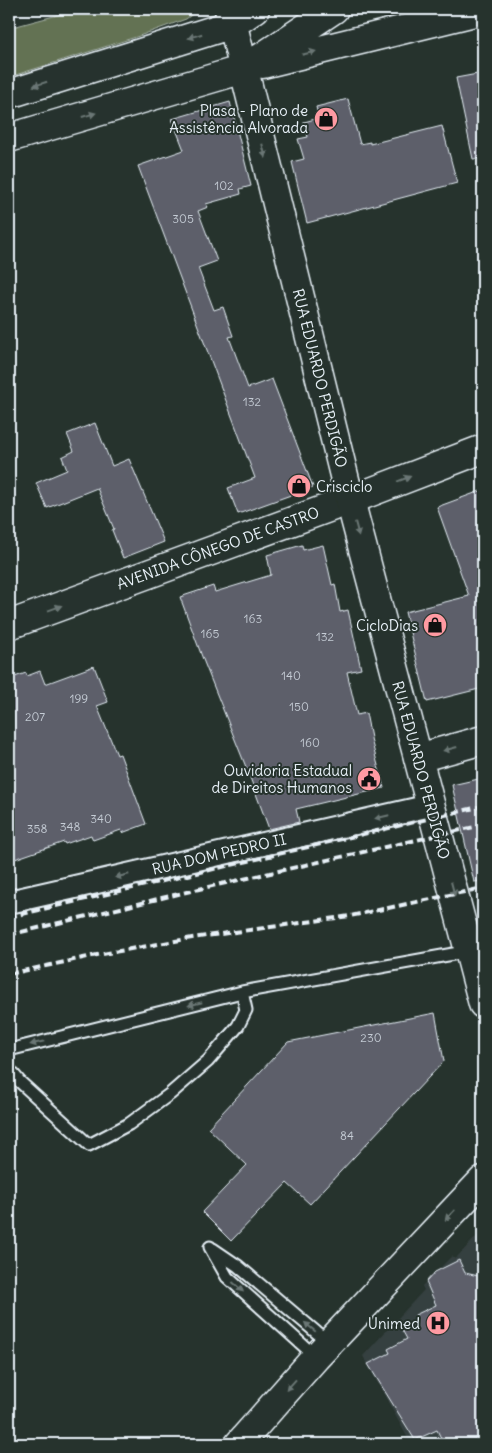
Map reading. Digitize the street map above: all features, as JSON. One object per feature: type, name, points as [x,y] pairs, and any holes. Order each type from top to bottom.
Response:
[{"type":"main road","points":[[9,94],[255,9]]},
{"type":"main road","points":[[244,69],[334,9]]},
{"type":"main road","points":[[9,138],[244,69],[483,10]]},
{"type":"main road","name":"RUA EDUARDO PERDIGÃO","points":[[231,16],[350,500],[483,1004]]},
{"type":"main road","name":"AVENIDA CÔNEGO DE CASTRO","points":[[9,624],[350,500],[483,449]]},
{"type":"main road","points":[[418,758],[483,740]]},
{"type":"main road","points":[[239,1444],[323,1350],[483,1180]]},
{"type":"street","name":"RUA DOM PEDRO II","points":[[9,902],[430,806]]},
{"type":"lane","points":[[9,1050],[242,992],[470,951]]},
{"type":"lane","points":[[9,1069],[20,1082],[89,1145],[129,1124],[170,1094],[208,1061],[238,1026],[246,1010],[242,992]]},
{"type":"lane","points":[[210,1247],[238,1266],[323,1350],[228,1278],[210,1247]]},
{"type":"shaded area","name":"Unimed","points":[[483,1230],[483,1444],[411,1444],[363,1356],[424,1290],[422,1286],[452,1256],[455,1259]]},
{"type":"green space","points":[[80,9],[199,9],[186,19],[139,36],[9,77],[9,28]]},
{"type":"building","points":[[483,73],[483,158],[473,159],[456,78]]},
{"type":"building","points":[[348,99],[360,144],[370,142],[370,144],[442,126],[457,183],[307,223],[292,162],[304,159],[298,139],[308,137],[304,122],[319,118],[316,107]]},
{"type":"building","points":[[230,102],[251,186],[240,189],[241,194],[206,204],[208,207],[198,211],[217,261],[198,268],[214,310],[223,307],[233,336],[229,337],[248,388],[272,379],[313,487],[238,514],[228,488],[255,478],[138,166],[184,150],[172,119]]},
{"type":"building","points":[[95,423],[112,466],[129,459],[164,542],[123,558],[112,530],[114,529],[97,488],[47,508],[36,483],[67,470],[62,457],[74,451],[67,434]]},
{"type":"building","points":[[483,490],[483,688],[427,702],[405,612],[469,596],[437,507]]},
{"type":"building","points":[[302,545],[303,550],[323,545],[332,585],[335,584],[340,612],[348,610],[361,669],[347,672],[357,715],[366,713],[384,788],[296,809],[299,822],[269,829],[180,597],[213,586],[215,592],[271,575],[267,555]]},
{"type":"building","points":[[94,666],[108,702],[97,706],[117,755],[120,754],[146,824],[122,833],[121,830],[93,840],[91,835],[65,844],[64,842],[9,861],[9,679],[26,673],[27,676],[40,671],[45,684]]},
{"type":"building","points":[[483,778],[483,881],[474,882],[452,785]]},
{"type":"building","points":[[435,1013],[444,1061],[310,1204],[287,1183],[231,1241],[202,1212],[247,1165],[208,1128],[288,1042]]},
{"type":"building","name":"Unimed","points":[[459,1260],[465,1273],[483,1277],[483,1444],[444,1444],[437,1430],[415,1440],[368,1364],[390,1353],[388,1349],[407,1339],[401,1328],[417,1321],[415,1315],[436,1305],[426,1282],[435,1272]]},
{"type":"railway","points":[[9,917],[483,806]]},
{"type":"railway","points":[[9,935],[199,889],[483,825]]},
{"type":"railway","points":[[9,974],[97,955],[192,938],[350,916],[483,888]]},
{"type":"place","name":"Plasa - Plano de Assistência Alvorada","points":[[326,119]]},
{"type":"place","name":"Crisciclo","points":[[299,486]]},
{"type":"place","name":"CicloDias","points":[[435,625]]},
{"type":"place","name":"Ouvidoria Estadual de Direitos Humanos","points":[[369,779]]},
{"type":"place","name":"Unimed","points":[[438,1323]]}]
